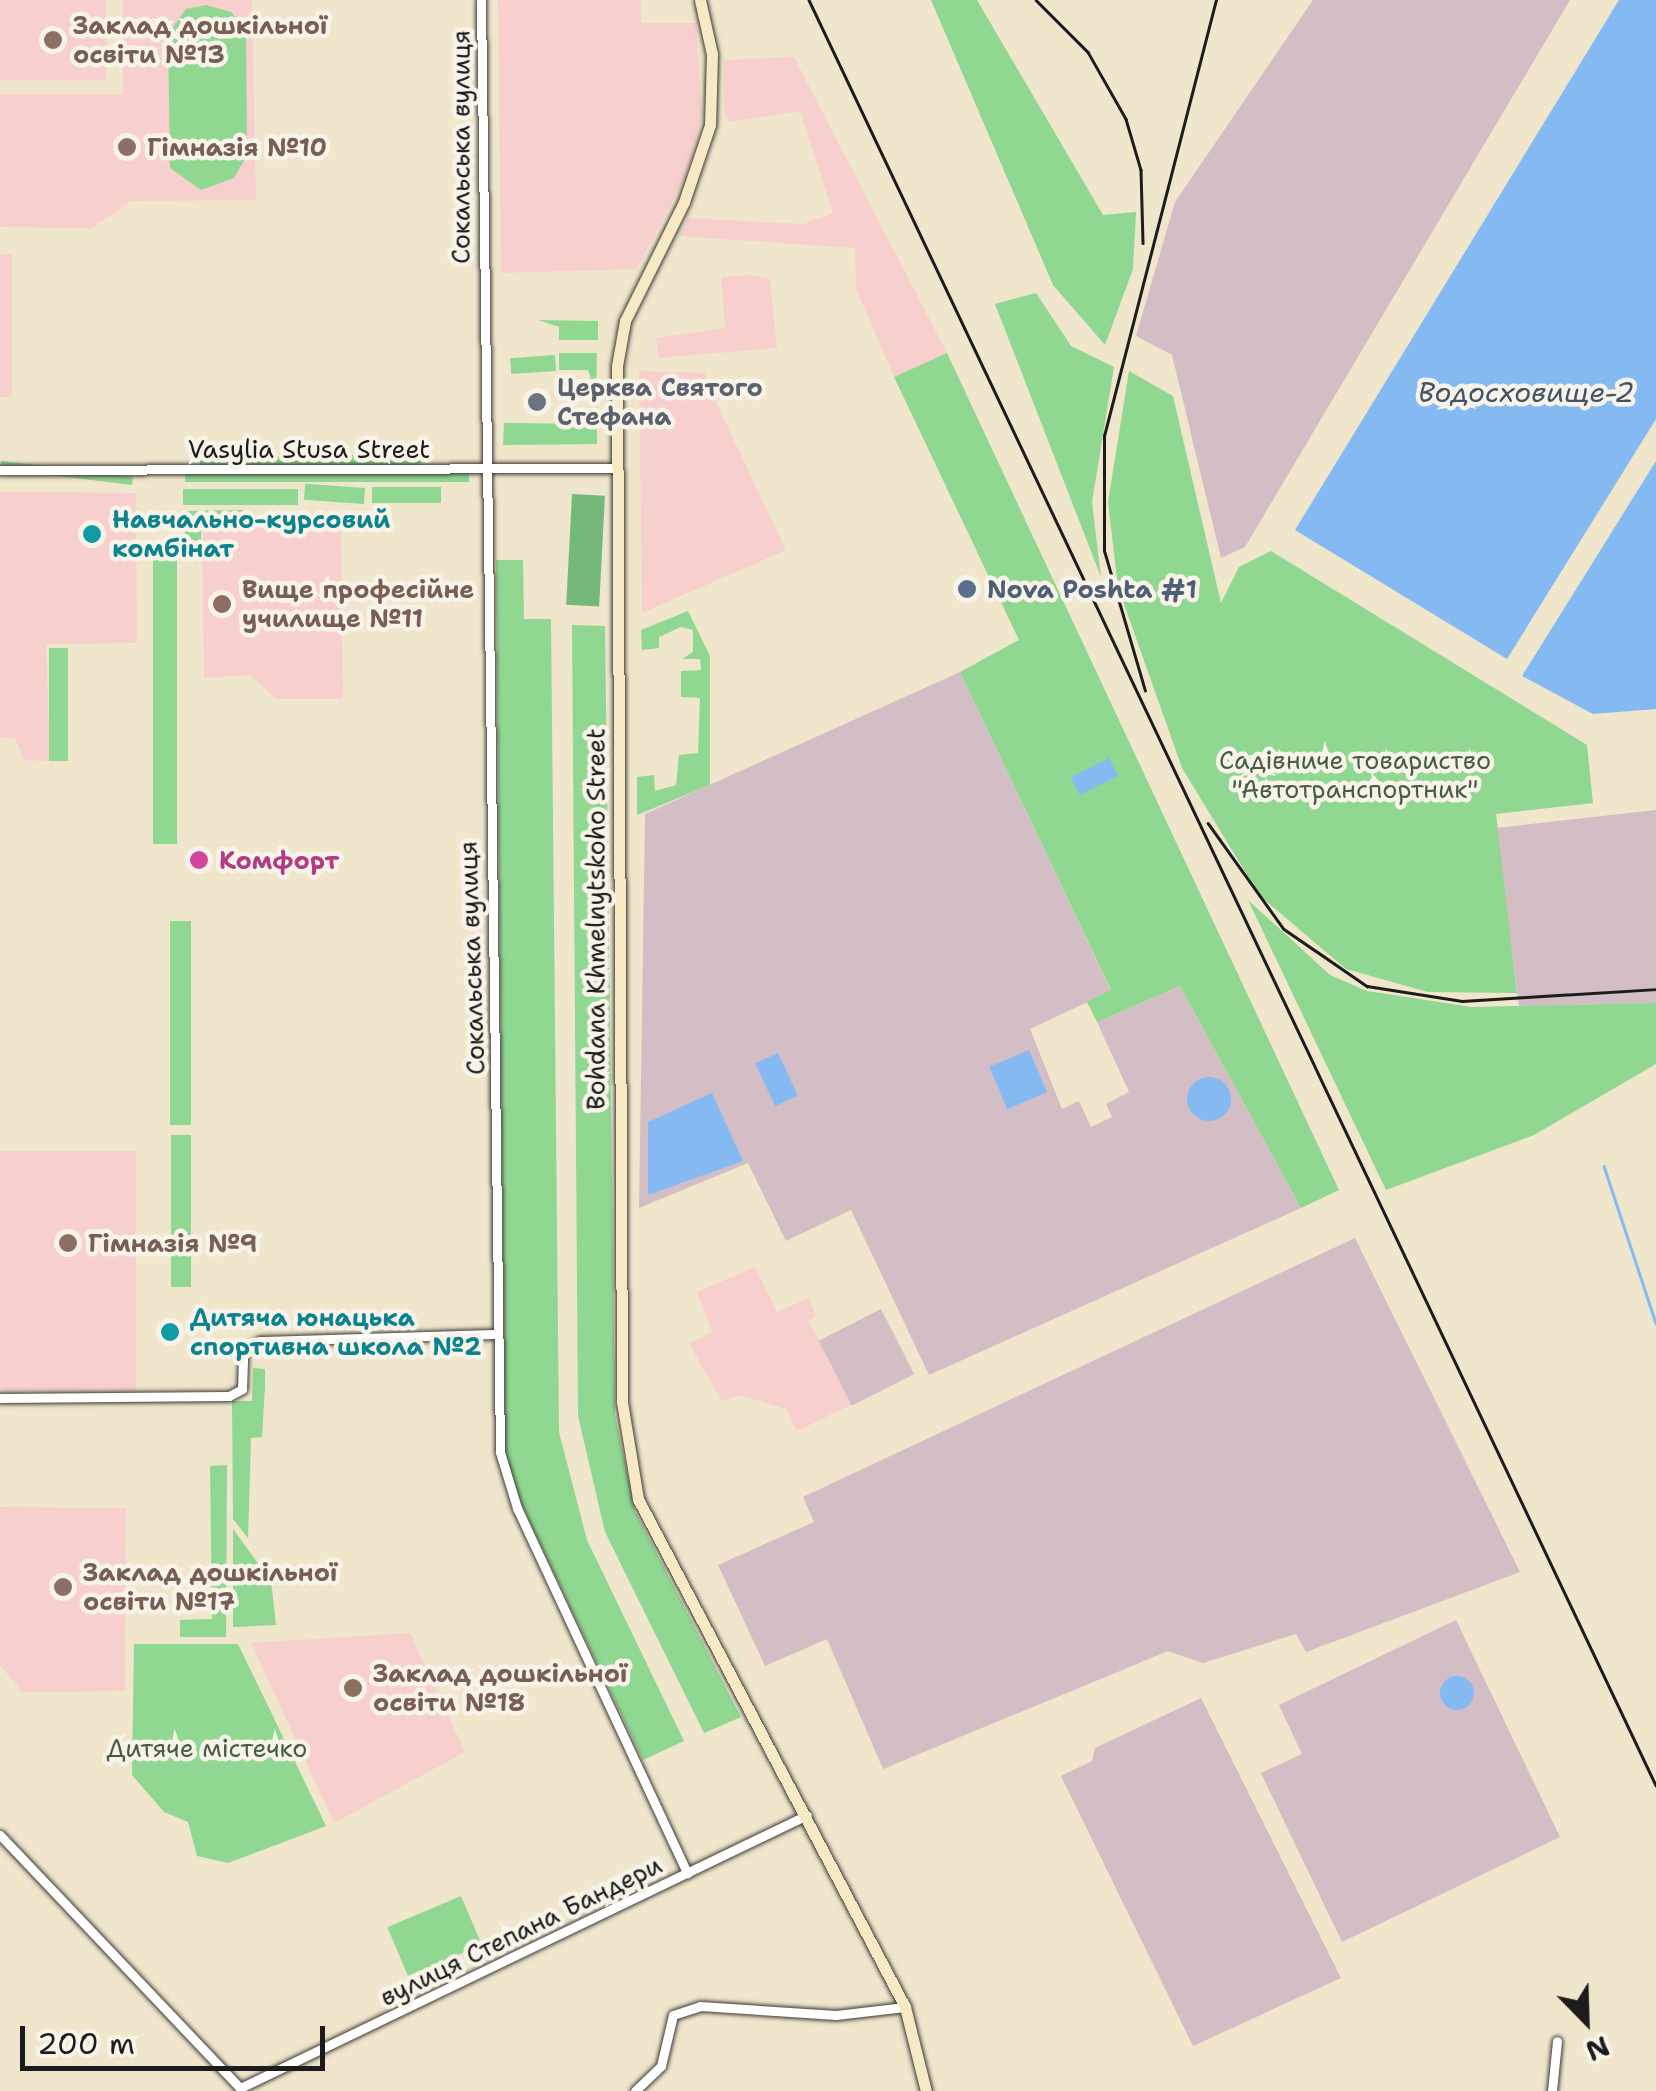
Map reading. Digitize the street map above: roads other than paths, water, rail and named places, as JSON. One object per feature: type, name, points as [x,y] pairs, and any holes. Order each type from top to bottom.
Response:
[{"type":"street","name":"Сокальська вулиця","points":[[481,0],[497,1334],[504,1480],[687,1873]]},
{"type":"street","name":"Bohdana Khmelnytskoho Street","points":[[700,0],[712,54],[710,125],[684,202],[625,321],[618,468],[616,1140],[626,1443],[655,1535],[809,1814],[906,2007],[926,2091]]},
{"type":"street","name":"Vasylia Stusa Street","points":[[0,470],[618,468]]},
{"type":"street","points":[[0,1398],[229,1396],[242,1388],[244,1351],[260,1341],[497,1334]]},
{"type":"street","name":"вулиця Степана Бандери","points":[[0,1835],[237,2090],[809,1814]]},
{"type":"street","points":[[635,2091],[662,2066],[673,2016],[700,2006],[836,2015],[906,2007]]},
{"type":"street","points":[[1552,2091],[1557,2041]]},
{"type":"water","name":"Водосховище-2","points":[[1619,0],[1656,0],[1656,419],[1507,659],[1295,530]]},
{"type":"water","points":[[1656,461],[1656,709],[1593,714],[1522,676]]},
{"type":"water","points":[[1109,758],[1118,776],[1080,795],[1071,778]]},
{"type":"water","points":[[1029,1050],[1047,1092],[1007,1109],[989,1067]]},
{"type":"water","points":[[778,1053],[798,1096],[775,1106],[755,1064]]},
{"type":"water","points":[[1209,1077],[1224,1084],[1231,1099],[1224,1114],[1209,1121],[1194,1114],[1187,1099],[1194,1084]]},
{"type":"water","points":[[712,1093],[743,1161],[648,1195],[648,1122]]},
{"type":"water","points":[[1457,1676],[1469,1681],[1474,1693],[1469,1705],[1457,1710],[1445,1705],[1440,1693],[1445,1681]]},
{"type":"waterway","points":[[1604,1166],[1656,1323]]},
{"type":"railway","points":[[809,0],[1656,1785]]},
{"type":"railway","points":[[1036,0],[1088,52],[1126,119],[1141,170],[1143,243]]},
{"type":"railway","points":[[1145,691],[1104,551],[1104,436],[1216,0]]},
{"type":"railway","points":[[1208,823],[1284,929],[1367,986],[1462,1001],[1656,989]]},
{"type":"place","name":"Заклад дошкільної освіти №13","points":[[53,40]]},
{"type":"place","name":"Гімназія №10","points":[[127,147]]},
{"type":"place","name":"Церква Святого Стефана","points":[[537,402]]},
{"type":"place","name":"Навчально-курсовий комбінат","points":[[92,534]]},
{"type":"place","name":"Nova Poshta #1","points":[[967,589]]},
{"type":"place","name":"Вище професійне училище №11","points":[[222,604]]},
{"type":"place","name":"Комфорт","points":[[199,860]]},
{"type":"place","name":"Гімназія №9","points":[[68,1243]]},
{"type":"place","name":"Дитяча юнацька спортивна школа №2","points":[[170,1332]]},
{"type":"place","name":"Заклад дошкільної освіти №17","points":[[63,1587]]},
{"type":"place","name":"Заклад дошкільної освіти №18","points":[[353,1688]]},
{"type":"park label","name":"Садівниче товариство \"Автотранспортник\"","points":[[1355,776]]},
{"type":"park label","name":"Дитяче містечко","points":[[207,1748]]}]
